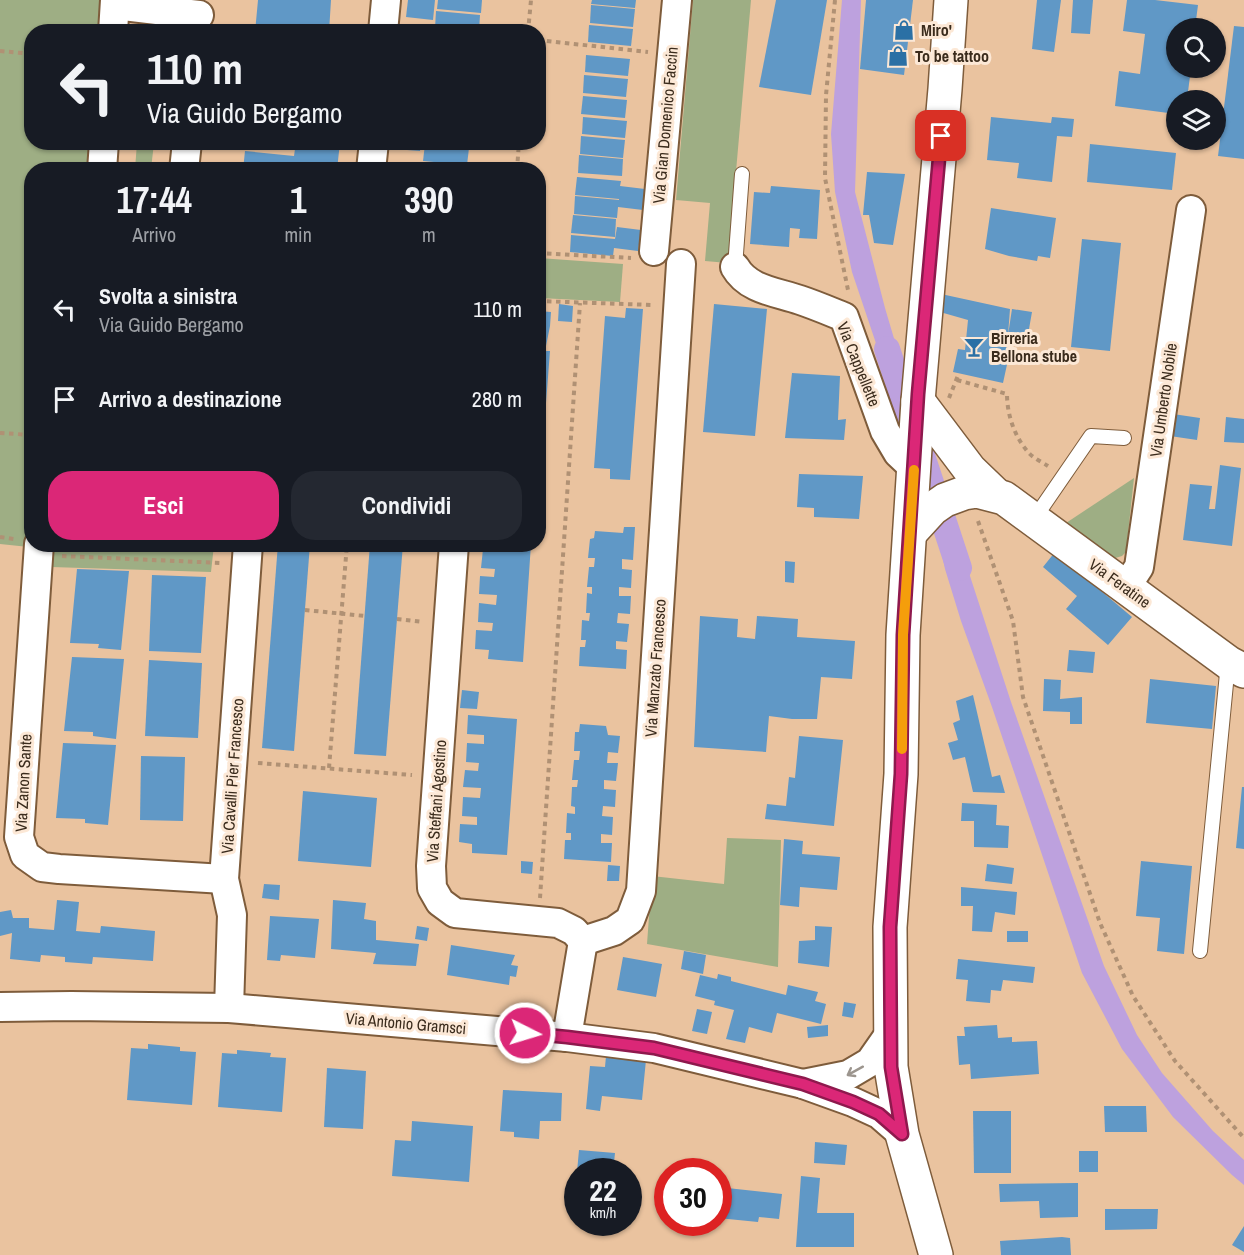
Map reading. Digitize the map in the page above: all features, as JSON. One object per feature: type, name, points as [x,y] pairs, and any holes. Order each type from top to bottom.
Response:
[{"type":"main road","points":[[936,1255],[902,1134],[891,1067],[890,927],[901,774],[903,635],[918,401],[951,0]]},
{"type":"main road","points":[[918,401],[970,470],[983,501]]},
{"type":"main road","points":[[914,470],[933,453],[947,454],[964,462]]},
{"type":"main road","points":[[914,470],[983,501]]},
{"type":"main road","points":[[910,533],[932,509],[945,500],[964,493],[983,501]]},
{"type":"main road","name":"Via Feratine","points":[[983,501],[1004,498],[1236,667]]},
{"type":"street","points":[[384,24],[386,0]]},
{"type":"street","name":"Via Gian Domenico Faccin","points":[[654,251],[677,0]]},
{"type":"street","points":[[114,12],[199,15]]},
{"type":"street","name":"Via Umberto Nobile","points":[[1126,587],[1139,567],[1191,210]]},
{"type":"street","name":"Via Manzato Francesco","points":[[583,941],[614,931],[630,920],[641,891],[681,264]]},
{"type":"street","name":"Via Cappellette","points":[[735,267],[748,282],[762,289],[802,300],[844,317],[885,431],[898,453],[914,470]]},
{"type":"street","name":"Via Zanon Sante","points":[[50,552],[20,806],[19,837],[25,855],[42,867],[224,879]]},
{"type":"street","name":"Via Steffani Agostino","points":[[453,552],[430,866],[432,888],[440,902],[455,913],[558,923],[574,932],[583,941]]},
{"type":"street","name":"Via Cavalli Pier Francesco","points":[[229,1008],[232,915],[224,879],[248,554]]},
{"type":"street","points":[[567,1037],[583,941]]},
{"type":"street","name":"Via Antonio Gramsci","points":[[0,1007],[229,1008],[567,1037],[654,1048],[803,1084],[879,1114],[902,1134]]},
{"type":"street","points":[[803,1084],[848,1075],[870,1062],[891,1032]]},
{"type":"lane","name":"Via Cappellette","points":[[735,267],[742,174]]},
{"type":"lane","points":[[1034,519],[1091,436],[1124,438]]},
{"type":"lane","points":[[1200,951],[1236,667]]},
{"type":"path","points":[[529,24],[531,0]]},
{"type":"path","points":[[835,0],[826,96],[825,178],[852,309],[844,317]]},
{"type":"path","points":[[546,41],[657,53]]},
{"type":"path","points":[[0,51],[24,53]]},
{"type":"path","points":[[546,301],[678,306]]},
{"type":"path","points":[[538,921],[580,303]]},
{"type":"path","points":[[957,380],[1007,394],[1007,406],[1016,433],[1024,447],[1029,454],[1064,476]]},
{"type":"path","points":[[0,433],[24,434]]},
{"type":"path","points":[[983,501],[1013,621],[1023,697],[1100,923],[1133,996],[1175,1061],[1244,1138]]},
{"type":"path","points":[[149,552],[248,554]]},
{"type":"path","points":[[329,768],[346,552]]},
{"type":"path","points":[[305,610],[365,616]]},
{"type":"path","points":[[233,762],[437,777]]},
{"type":"green space","points":[[0,0],[105,0],[103,24],[24,24],[24,150],[95,150],[95,162],[24,162],[24,546],[0,544]]},
{"type":"green space","points":[[693,0],[751,0],[728,263],[705,261],[710,203],[676,200]]},
{"type":"green space","points":[[136,150],[153,150],[152,162],[136,162]]},
{"type":"green space","points":[[546,258],[623,264],[620,302],[546,298]]},
{"type":"green space","points":[[1134,478],[1126,552],[1112,559],[1066,523]]},
{"type":"green space","points":[[48,552],[213,552],[211,572],[51,567]]},
{"type":"green space","points":[[727,838],[781,840],[778,967],[647,944],[652,876],[724,884]]},
{"type":"shaded area","points":[[842,0],[861,0],[855,192],[906,379],[890,385],[852,272],[835,192],[831,134]]},
{"type":"shaded area","points":[[956,533],[1011,702],[1104,966],[1137,1035],[1162,1073],[1213,1131],[1244,1160],[1244,1185],[1173,1117],[1122,1049],[1082,973],[945,569],[939,540]]},
{"type":"building","points":[[258,0],[331,0],[330,24],[256,24]]},
{"type":"building","points":[[408,0],[435,0],[433,20],[406,17]]},
{"type":"building","points":[[438,0],[482,0],[481,13],[437,9]]},
{"type":"building","points":[[592,0],[636,0],[635,8],[591,4]]},
{"type":"building","points":[[776,0],[827,0],[811,95],[759,87]]},
{"type":"building","points":[[866,0],[913,0],[904,75],[860,69]]},
{"type":"building","points":[[1037,0],[1061,0],[1054,52],[1032,49]]},
{"type":"building","points":[[1073,0],[1093,0],[1090,34],[1071,33]]},
{"type":"building","points":[[1127,0],[1155,0],[1198,5],[1196,18],[1166,18],[1166,78],[1190,78],[1188,90],[1166,90],[1166,113],[1115,106],[1119,71],[1140,74],[1145,34],[1123,31]]},
{"type":"building","points":[[591,5],[635,9],[633,27],[590,23]]},
{"type":"building","points":[[436,11],[480,15],[479,24],[435,24]]},
{"type":"building","points":[[589,25],[633,29],[631,46],[588,42]]},
{"type":"building","points":[[1234,26],[1244,27],[1244,159],[1218,156],[1219,150],[1226,150],[1226,91]]},
{"type":"building","points":[[586,55],[630,59],[628,76],[585,72]]},
{"type":"building","points":[[584,75],[628,79],[626,97],[583,93]]},
{"type":"building","points":[[583,96],[627,100],[625,118],[581,114]]},
{"type":"building","points":[[583,117],[627,121],[625,138],[582,134]]},
{"type":"building","points":[[991,117],[1051,123],[1052,117],[1074,119],[1072,137],[1057,136],[1052,182],[1017,178],[1019,163],[987,160]]},
{"type":"building","points":[[581,136],[625,140],[623,158],[580,154]]},
{"type":"building","points":[[1090,144],[1176,153],[1172,190],[1087,182]]},
{"type":"building","points":[[295,150],[339,150],[338,162],[244,162],[245,151],[294,156]]},
{"type":"building","points":[[424,150],[469,150],[467,162],[423,161]]},
{"type":"building","points":[[579,155],[623,159],[622,176],[578,173]]},
{"type":"building","points":[[867,172],[905,174],[893,245],[874,243],[869,215],[863,215]]},
{"type":"building","points":[[577,177],[621,181],[620,186],[645,189],[643,210],[618,207],[617,218],[574,214],[575,196],[619,200],[575,195]]},
{"type":"building","points":[[771,186],[820,190],[817,239],[799,238],[800,229],[790,228],[789,247],[750,244],[754,192],[770,193]]},
{"type":"building","points":[[991,208],[1056,218],[1050,258],[1038,256],[1037,261],[985,249]]},
{"type":"building","points":[[573,215],[616,219],[615,237],[571,233]]},
{"type":"building","points":[[617,227],[641,230],[638,251],[614,248],[613,256],[570,252],[571,235],[615,239]]},
{"type":"building","points":[[1082,239],[1121,243],[1110,351],[1071,347]]},
{"type":"building","points":[[941,294],[1010,309],[1008,335],[1012,309],[1032,312],[1026,346],[1008,341],[1004,359],[1008,360],[1003,383],[953,372],[958,349],[965,350],[968,320],[940,312]]},
{"type":"building","points":[[559,304],[573,306],[572,322],[558,321]]},
{"type":"building","points":[[714,304],[767,309],[755,436],[703,432]]},
{"type":"building","points":[[626,308],[643,309],[630,480],[610,479],[610,469],[594,468],[605,316],[625,318]]},
{"type":"building","points":[[546,312],[551,312],[546,346]]},
{"type":"building","points":[[546,351],[550,351],[546,403]]},
{"type":"building","points":[[792,373],[840,376],[838,420],[846,419],[844,440],[785,438]]},
{"type":"building","points":[[1173,414],[1200,418],[1197,440],[1170,436]]},
{"type":"building","points":[[1226,417],[1244,419],[1244,443],[1224,442]]},
{"type":"building","points":[[1220,465],[1241,468],[1232,546],[1183,540],[1190,484],[1212,486],[1209,509],[1215,509]]},
{"type":"building","points":[[799,474],[863,476],[859,519],[814,517],[814,508],[797,507]]},
{"type":"building","points":[[624,527],[635,527],[633,560],[622,559],[622,569],[632,570],[631,588],[619,587],[619,596],[631,596],[630,614],[618,613],[617,623],[629,624],[627,642],[616,641],[616,649],[627,650],[626,669],[579,666],[580,647],[585,647],[586,640],[581,640],[582,620],[589,621],[590,613],[586,613],[587,593],[592,594],[592,587],[587,587],[589,567],[594,567],[595,558],[588,558],[590,539],[594,538],[595,531],[623,533]]},
{"type":"building","points":[[277,552],[309,552],[294,751],[262,748]]},
{"type":"building","points":[[369,552],[402,552],[386,756],[354,754]]},
{"type":"building","points":[[483,552],[530,552],[523,662],[488,659],[489,650],[475,649],[476,630],[492,631],[493,623],[478,622],[479,603],[496,605],[497,595],[479,594],[480,576],[494,577],[495,569],[481,568]]},
{"type":"building","points":[[1055,552],[1132,617],[1108,645],[1066,609],[1077,596],[1043,567]]},
{"type":"building","points":[[785,561],[795,562],[794,583],[785,582]]},
{"type":"building","points":[[77,569],[129,571],[121,650],[98,648],[99,644],[70,643]]},
{"type":"building","points":[[152,575],[206,577],[201,653],[149,651]]},
{"type":"building","points":[[700,616],[738,619],[737,637],[755,639],[757,616],[798,619],[797,637],[855,641],[852,679],[821,677],[817,719],[769,716],[766,752],[694,747]]},
{"type":"building","points":[[1069,650],[1095,652],[1093,673],[1067,671]]},
{"type":"building","points":[[72,657],[124,659],[116,739],[93,736],[93,732],[64,731]]},
{"type":"building","points":[[149,660],[202,663],[198,738],[145,736]]},
{"type":"building","points":[[1044,679],[1061,680],[1060,699],[1082,697],[1082,724],[1070,724],[1070,712],[1043,711]]},
{"type":"building","points":[[1150,679],[1216,686],[1212,729],[1146,723]]},
{"type":"building","points":[[462,690],[479,692],[477,709],[460,708]]},
{"type":"building","points":[[973,695],[992,777],[1000,775],[1005,793],[973,792],[965,757],[953,760],[948,743],[958,740],[953,723],[960,720],[956,701]]},
{"type":"building","points":[[468,715],[517,719],[507,855],[472,853],[472,844],[459,842],[460,824],[477,825],[477,817],[462,816],[463,797],[480,798],[481,788],[463,787],[465,770],[478,771],[479,763],[466,762],[467,743],[484,744],[484,735],[467,734]]},
{"type":"building","points":[[580,724],[606,726],[608,735],[620,736],[618,753],[608,752],[607,763],[618,763],[616,781],[604,780],[604,789],[616,790],[615,807],[603,806],[602,816],[613,817],[612,835],[601,834],[601,843],[612,843],[611,862],[564,859],[565,840],[571,840],[571,833],[566,833],[567,813],[575,814],[575,807],[571,806],[572,787],[577,787],[578,780],[572,780],[574,760],[579,760],[580,751],[574,751],[575,732],[579,732]]},
{"type":"building","points":[[799,736],[843,740],[834,826],[765,819],[767,804],[786,806],[789,777],[795,778]]},
{"type":"building","points":[[63,743],[116,745],[108,825],[85,823],[85,819],[56,818]]},
{"type":"building","points":[[141,756],[185,757],[183,821],[140,820]]},
{"type":"building","points":[[1242,787],[1244,787],[1244,849],[1236,848]]},
{"type":"building","points":[[303,791],[377,798],[371,867],[298,861]]},
{"type":"building","points":[[962,803],[997,805],[996,825],[1009,826],[1008,848],[974,847],[974,821],[961,821]]},
{"type":"building","points":[[784,839],[803,841],[802,854],[840,857],[837,890],[800,887],[799,907],[780,905]]},
{"type":"building","points":[[521,861],[533,862],[532,874],[521,873]]},
{"type":"building","points":[[1141,861],[1192,866],[1184,954],[1157,951],[1160,918],[1136,916]]},
{"type":"building","points":[[987,864],[1014,868],[1012,884],[985,881]]},
{"type":"building","points":[[608,865],[620,866],[619,881],[607,881]]},
{"type":"building","points":[[264,884],[280,885],[279,900],[262,898]]},
{"type":"building","points":[[961,887],[1017,892],[1015,915],[995,912],[992,932],[972,931],[973,906],[961,906]]},
{"type":"building","points":[[57,900],[79,902],[76,931],[100,933],[101,926],[155,931],[153,961],[93,957],[92,964],[65,962],[65,957],[41,955],[40,962],[10,959],[12,933],[0,936],[0,912],[11,910],[13,918],[29,918],[29,928],[54,930]]},
{"type":"building","points":[[333,900],[366,903],[364,919],[376,921],[376,940],[419,944],[416,966],[373,964],[376,953],[331,949]]},
{"type":"building","points":[[270,916],[319,919],[315,958],[281,955],[280,961],[267,960]]},
{"type":"building","points":[[417,926],[429,928],[427,941],[415,939]]},
{"type":"building","points":[[815,926],[832,927],[829,967],[798,963],[799,941],[815,940]]},
{"type":"building","points":[[1007,931],[1028,931],[1028,942],[1007,942]]},
{"type":"building","points":[[451,945],[515,955],[511,965],[518,966],[516,977],[510,976],[509,985],[447,975]]},
{"type":"building","points":[[684,951],[706,955],[703,974],[681,969]]},
{"type":"building","points":[[623,957],[662,964],[656,997],[617,990]]},
{"type":"building","points":[[958,959],[1035,967],[1033,983],[1003,980],[1001,991],[991,990],[990,1003],[966,1001],[968,980],[956,979]]},
{"type":"building","points":[[718,974],[731,977],[731,981],[786,995],[788,985],[818,992],[815,1001],[826,1004],[821,1024],[777,1013],[772,1033],[749,1027],[745,1043],[726,1039],[734,1010],[714,1005],[715,1001],[695,996],[700,975],[717,979]]},
{"type":"building","points":[[844,1002],[856,1004],[853,1018],[842,1016]]},
{"type":"building","points":[[697,1009],[712,1012],[707,1034],[692,1031]]},
{"type":"building","points":[[828,1025],[828,1036],[808,1038],[807,1027]]},
{"type":"building","points":[[997,1025],[998,1038],[1012,1037],[1012,1042],[1037,1041],[1039,1074],[971,1079],[970,1064],[959,1065],[957,1036],[965,1036],[964,1027]]},
{"type":"building","points":[[148,1044],[180,1047],[180,1051],[196,1052],[192,1105],[127,1100],[131,1048],[148,1049]]},
{"type":"building","points":[[237,1050],[271,1053],[270,1057],[286,1058],[282,1112],[218,1107],[222,1053],[237,1054]]},
{"type":"building","points":[[606,1056],[646,1060],[642,1100],[602,1096],[600,1111],[586,1109],[590,1066],[605,1067]]},
{"type":"building","points":[[327,1068],[366,1071],[363,1129],[324,1127]]},
{"type":"building","points":[[503,1090],[562,1093],[561,1121],[540,1121],[539,1139],[514,1137],[514,1132],[500,1131]]},
{"type":"building","points":[[1104,1106],[1146,1106],[1147,1132],[1105,1132]]},
{"type":"building","points":[[973,1111],[1011,1111],[1011,1173],[974,1173]]},
{"type":"building","points":[[412,1121],[473,1126],[469,1182],[392,1176],[395,1140],[411,1141]]},
{"type":"building","points":[[815,1142],[847,1145],[845,1165],[814,1163]]},
{"type":"building","points":[[579,1150],[615,1153],[614,1158],[578,1158]]},
{"type":"building","points":[[1079,1151],[1098,1151],[1098,1172],[1079,1172]]},
{"type":"building","points":[[801,1176],[820,1178],[817,1213],[854,1213],[854,1247],[796,1247]]},
{"type":"building","points":[[1078,1183],[1078,1217],[1040,1218],[1039,1201],[1000,1202],[999,1184]]},
{"type":"building","points":[[732,1189],[782,1194],[779,1219],[759,1217],[758,1222],[732,1219]]},
{"type":"building","points":[[1105,1209],[1158,1209],[1157,1229],[1105,1230]]},
{"type":"building","points":[[1244,1226],[1244,1252],[1232,1245]]},
{"type":"building","points":[[1070,1238],[1071,1255],[1001,1255],[1000,1241]]},
{"type":"waterway","points":[[887,349],[959,568]]},
{"type":"slow traffic","points":[[902,749],[903,635],[914,470]]},
{"type":"place","name":"Miro'","points":[[904,30]]},
{"type":"place","name":"To be tattoo","points":[[898,56]]},
{"type":"place","name":"Birreria Bellona stube","points":[[974,347]]},
{"type":"route","points":[[525,1033],[654,1048],[803,1084],[879,1114],[902,1134],[891,1067],[890,927],[901,774],[903,635],[918,394],[941,136]]}]
